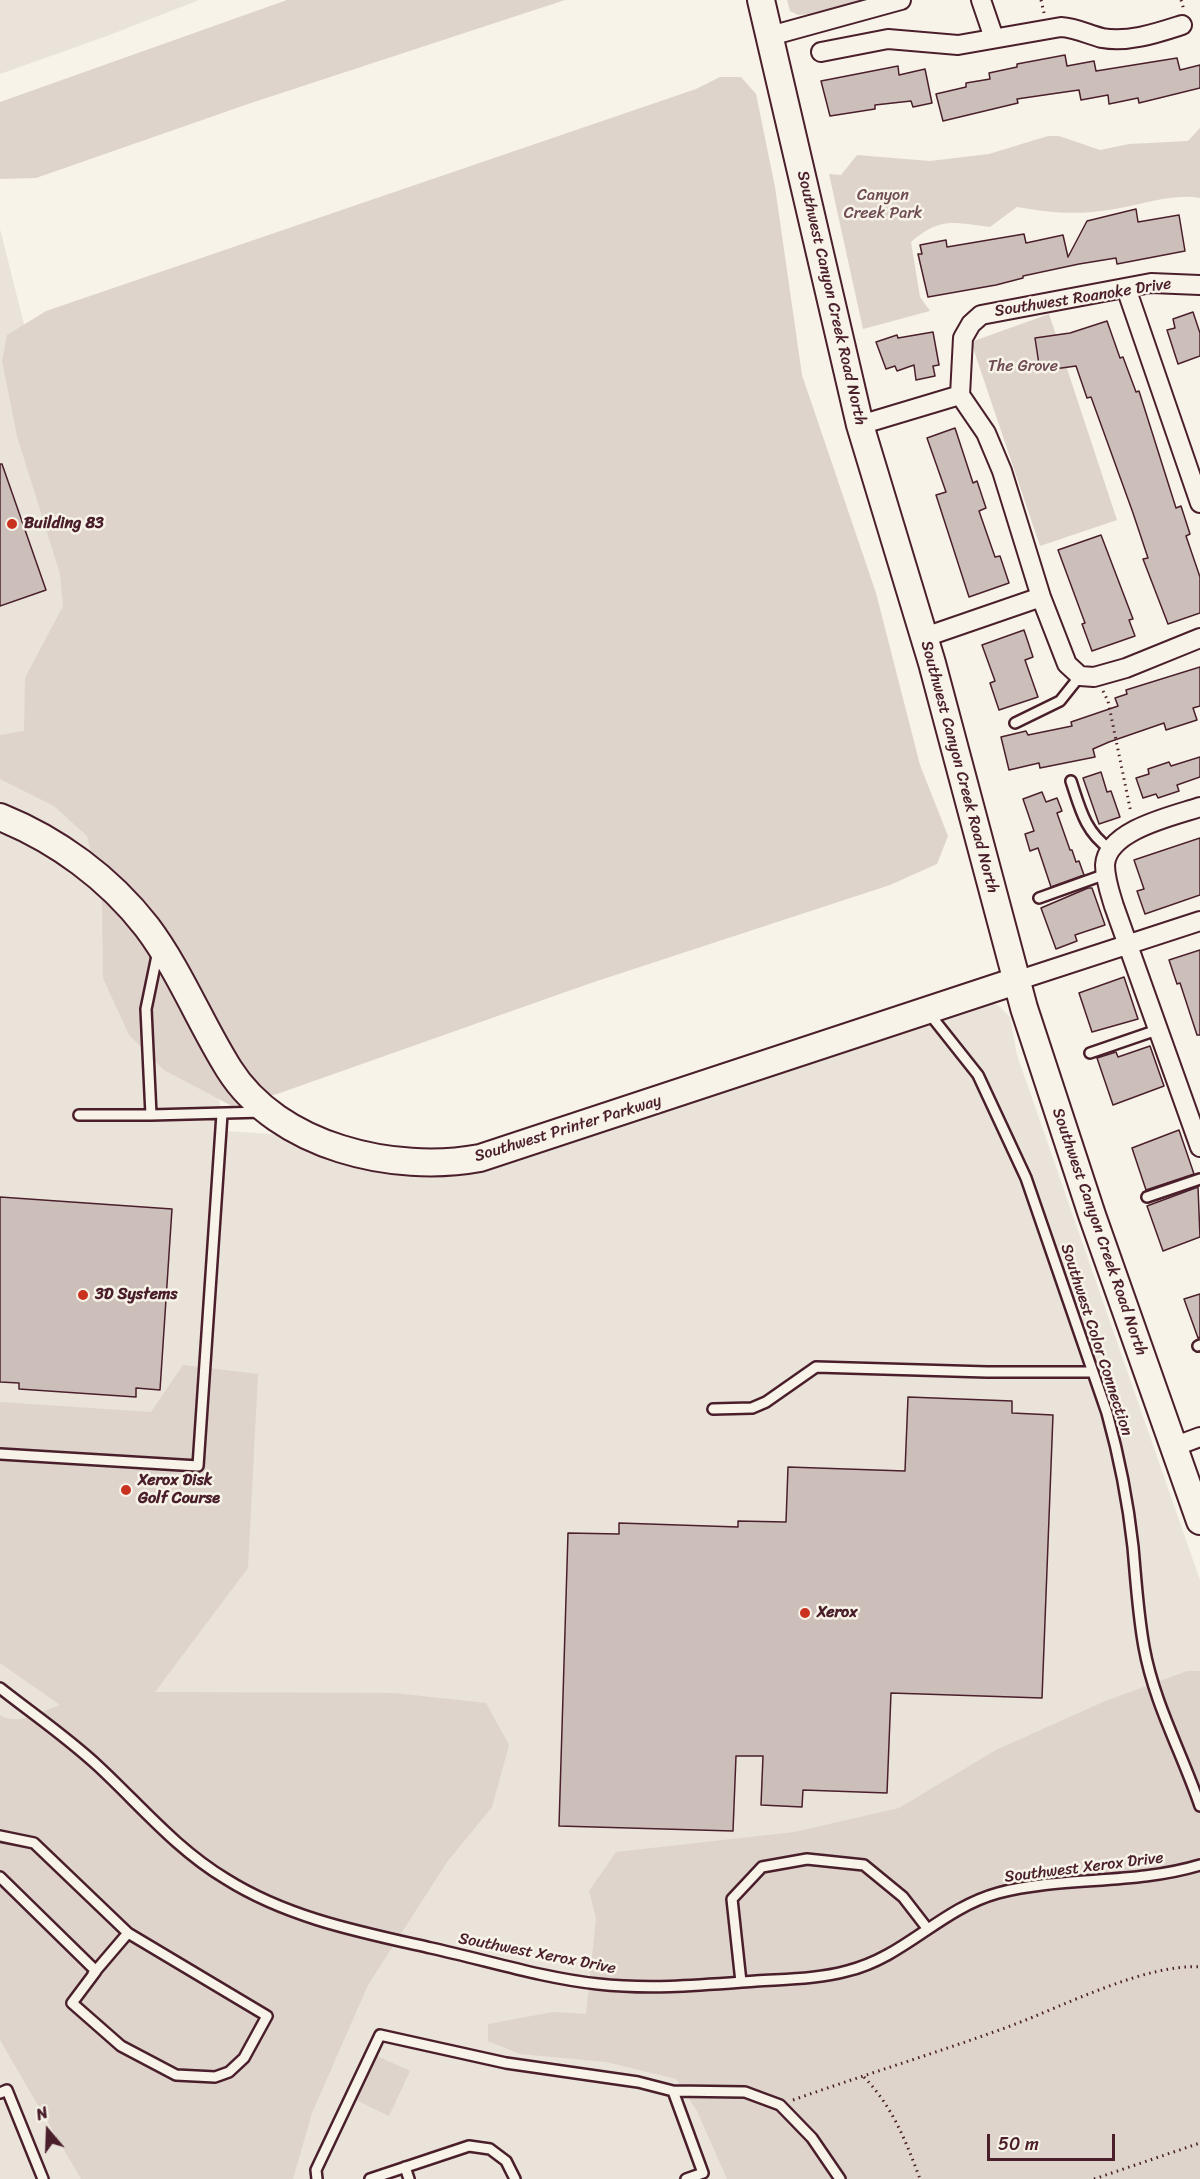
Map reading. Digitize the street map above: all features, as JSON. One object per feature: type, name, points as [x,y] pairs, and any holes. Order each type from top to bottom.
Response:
[{"type":"main road","name":"Southwest Canyon Creek Road North","points":[[761,0],[860,425],[925,637],[1016,981],[1052,1098],[1200,1521]]},
{"type":"main road","name":"Southwest Printer Parkway","points":[[0,817],[53,842],[82,862],[135,913],[159,946],[229,1069],[254,1100],[268,1112],[313,1137],[342,1148],[419,1162],[466,1161],[534,1143],[1016,981]]},
{"type":"street","points":[[770,36],[901,0]]},
{"type":"street","points":[[981,0],[994,38]]},
{"type":"street","points":[[821,52],[888,39],[958,45],[1061,27],[1076,28],[1103,38],[1118,38],[1148,35],[1182,26]]},
{"type":"street","name":"Southwest Roanoke Drive","points":[[960,395],[963,338],[971,324],[981,315],[1166,282],[1200,285]]},
{"type":"street","points":[[1126,288],[1200,503]]},
{"type":"street","points":[[860,425],[960,395],[986,433],[1002,471],[1041,597],[1067,664],[1087,676],[1126,668],[1200,638]]},
{"type":"street","points":[[925,637],[1041,597]]},
{"type":"street","points":[[1200,807],[1135,830],[1121,838],[1110,849],[1105,863],[1106,874],[1127,945],[1200,1147]]},
{"type":"street","points":[[1016,981],[1200,921]]},
{"type":"street","points":[[1173,1447],[1200,1437]]},
{"type":"lane","points":[[1015,723],[1060,700],[1087,676]]},
{"type":"lane","points":[[1071,781],[1086,827],[1097,840],[1110,849]]},
{"type":"lane","points":[[1039,898],[1106,874]]},
{"type":"lane","points":[[151,1115],[146,1009],[159,946]]},
{"type":"lane","name":"Southwest Color Connection","points":[[927,1011],[978,1075],[1026,1178],[1117,1448],[1133,1546],[1137,1606],[1153,1686],[1200,1806]]},
{"type":"lane","points":[[1090,1053],[1157,1030]]},
{"type":"lane","points":[[79,1115],[268,1112]]},
{"type":"lane","points":[[0,1454],[198,1466],[222,1114]]},
{"type":"lane","points":[[1147,1197],[1200,1179]]},
{"type":"lane","points":[[713,1409],[752,1408],[766,1402],[816,1367],[987,1372],[1092,1372]]},
{"type":"lane","name":"Southwest Xerox Drive","points":[[0,1688],[94,1762],[170,1838],[199,1862],[259,1898],[290,1911],[368,1934],[595,1984],[639,1988],[741,1982],[845,1972],[888,1956],[927,1928],[971,1902],[1000,1893],[1146,1877],[1200,1865]]},
{"type":"lane","points":[[0,1836],[34,1843],[128,1933],[267,2016],[244,2058],[229,2072],[215,2077],[176,2075],[122,2046],[72,2003],[128,1933]]},
{"type":"lane","points":[[741,1982],[732,1899],[762,1867],[807,1859],[864,1865],[903,1897],[927,1928]]},
{"type":"lane","points":[[0,1877],[96,1971],[93,1974]]},
{"type":"lane","points":[[317,2179],[316,2170],[380,2035],[506,2063],[638,2082],[673,2091],[745,2092],[780,2105],[812,2138],[840,2179]]},
{"type":"lane","points":[[0,2093],[7,2090],[43,2179]]},
{"type":"lane","points":[[673,2091],[703,2173],[686,2179]]},
{"type":"lane","points":[[370,2179],[469,2146],[490,2150],[506,2161],[515,2179]]},
{"type":"lane","points":[[405,2167],[409,2179]]},
{"type":"path","points":[[1087,676],[1108,701],[1135,830]]},
{"type":"path","points":[[780,2105],[1015,2024],[1106,1988],[1183,1966],[1200,1967]]},
{"type":"path","points":[[864,2077],[881,2095],[904,2135],[920,2179]]},
{"type":"path","points":[[1094,2179],[1200,2143]]},
{"type":"shaded area","points":[[0,0],[199,0],[0,74]]},
{"type":"shaded area","name":"Xerox","points":[[0,229],[227,1131],[313,1137],[359,1166],[454,1175],[529,1157],[981,1001],[998,1005],[1010,1017],[1017,1055],[1200,1580],[1200,2179],[0,2179]]},
{"type":"green space","points":[[287,0],[565,0],[248,104],[36,178],[0,179],[0,102]]},
{"type":"green space","points":[[787,0],[861,0],[810,14],[798,15],[790,11]]},
{"type":"green space","points":[[720,77],[741,77],[756,94],[775,187],[802,375],[876,593],[920,765],[948,836],[937,864],[890,885],[591,983],[277,1094],[232,1106],[164,1070],[129,1035],[103,978],[102,899],[87,836],[54,806],[0,779],[0,735],[24,731],[25,678],[63,606],[60,574],[17,436],[2,361],[7,335],[46,311],[696,89]]},
{"type":"green space","name":"Canyon Creek Park","points":[[1200,128],[1200,198],[1178,197],[1109,210],[1073,213],[1017,207],[990,227],[948,223],[931,228],[911,242],[920,297],[930,311],[863,329],[829,174],[841,175],[857,155],[930,161],[989,154],[1048,136],[1059,136],[1100,150],[1129,144],[1188,141]]},
{"type":"green space","name":"The Grove","points":[[1049,314],[1117,520],[1040,546],[971,342]]},
{"type":"green space","points":[[183,1365],[258,1374],[248,1568],[155,1692],[394,1693],[486,1703],[509,1745],[492,1807],[447,1862],[368,1985],[312,2113],[293,2179],[81,2179],[0,2040],[0,1715],[22,1719],[60,1705],[0,1663],[0,1402],[151,1412]]},
{"type":"green space","points":[[1187,1671],[1200,1671],[1200,2179],[727,2179],[697,2111],[676,2079],[606,2062],[520,2054],[488,2041],[488,2024],[553,2012],[586,2014],[596,1918],[589,1891],[616,1852],[794,1832],[899,1808],[996,1750],[1103,1702]]},
{"type":"green space","points":[[377,2056],[410,2071],[389,2116],[356,2100]]},
{"type":"building","points":[[1065,55],[1067,66],[1094,61],[1096,71],[1177,58],[1180,70],[1200,65],[1200,88],[1139,103],[1138,98],[1109,104],[1108,95],[1081,100],[1079,90],[1017,99],[1018,103],[943,121],[936,94],[966,87],[966,83],[990,79],[989,73],[1017,67],[1017,64]]},
{"type":"building","points":[[898,66],[899,75],[925,69],[932,103],[913,107],[911,101],[875,105],[875,109],[830,116],[821,81]]},
{"type":"building","points":[[1136,209],[1138,222],[1179,215],[1185,251],[1117,264],[1116,258],[1079,264],[1023,276],[1023,278],[996,285],[928,297],[918,254],[922,254],[920,245],[946,240],[947,247],[1024,234],[1026,243],[1063,235],[1068,257],[1087,221]]},
{"type":"building","points":[[1193,312],[1200,333],[1200,356],[1178,364],[1167,330],[1175,328],[1173,319]]},
{"type":"building","points":[[1107,321],[1120,358],[1123,357],[1136,392],[1139,391],[1176,508],[1181,506],[1190,534],[1186,536],[1200,577],[1200,613],[1168,624],[1143,559],[1148,558],[1133,513],[1091,397],[1087,398],[1076,366],[1040,371],[1035,338],[1070,333]]},
{"type":"building","points":[[933,332],[939,365],[933,366],[935,376],[916,380],[914,365],[897,371],[895,366],[886,369],[876,342],[897,335],[898,338]]},
{"type":"building","points":[[955,428],[973,483],[977,481],[986,508],[979,511],[995,557],[1000,556],[1009,583],[969,597],[936,495],[946,492],[927,438]]},
{"type":"building","name":"Building 83","points":[[0,464],[2,464],[46,590],[0,606]]},
{"type":"building","points":[[1101,535],[1133,619],[1129,620],[1135,636],[1092,651],[1082,624],[1085,623],[1058,550]]},
{"type":"building","points":[[1024,630],[1033,657],[1025,660],[1038,697],[999,710],[990,683],[995,681],[982,645]]},
{"type":"building","points":[[1200,667],[1200,706],[1193,708],[1197,720],[1166,730],[1164,723],[1109,742],[1093,749],[1095,757],[1040,768],[1039,763],[1009,770],[1001,737],[1026,731],[1028,735],[1072,726],[1071,722],[1118,706],[1115,698],[1127,694],[1126,690]]},
{"type":"building","points":[[1200,757],[1200,777],[1177,785],[1179,791],[1158,798],[1156,794],[1143,798],[1136,778],[1149,774],[1148,769],[1169,762],[1171,766]]},
{"type":"building","points":[[1101,772],[1107,792],[1111,791],[1120,817],[1099,824],[1083,778]]},
{"type":"building","points":[[1042,792],[1046,802],[1057,798],[1062,811],[1057,813],[1070,850],[1076,862],[1079,861],[1084,875],[1051,887],[1038,848],[1030,851],[1025,834],[1034,831],[1023,799]]},
{"type":"building","points":[[1200,838],[1200,895],[1145,914],[1137,891],[1144,889],[1134,860]]},
{"type":"building","points":[[1092,888],[1105,925],[1075,935],[1077,941],[1056,949],[1041,908]]},
{"type":"building","points":[[1200,950],[1200,1035],[1197,1035],[1180,983],[1177,984],[1169,960]]},
{"type":"building","points":[[1124,977],[1138,1019],[1092,1032],[1079,993]]},
{"type":"building","points":[[1150,1046],[1164,1086],[1113,1105],[1097,1058],[1116,1052],[1118,1057]]},
{"type":"building","points":[[1179,1130],[1194,1174],[1146,1190],[1132,1148]]},
{"type":"building","points":[[1198,1187],[1200,1237],[1163,1251],[1147,1206]]},
{"type":"building","name":"3D Systems","points":[[0,1197],[172,1209],[160,1390],[136,1388],[136,1397],[19,1389],[19,1383],[0,1382]]},
{"type":"building","points":[[1200,1294],[1200,1337],[1198,1338],[1184,1299]]},
{"type":"building","name":"Xerox","points":[[908,1397],[1012,1401],[1012,1413],[1053,1415],[1042,1698],[891,1693],[887,1793],[803,1790],[802,1807],[761,1805],[763,1756],[736,1756],[733,1831],[559,1826],[568,1533],[619,1534],[619,1523],[738,1527],[738,1521],[786,1522],[788,1467],[905,1471]]},
{"type":"place","name":"Building 83","points":[[12,524]]},
{"type":"place","name":"3D Systems","points":[[83,1295]]},
{"type":"place","name":"Xerox Disk Golf Course","points":[[126,1490]]},
{"type":"place","name":"Xerox","points":[[805,1613]]}]
